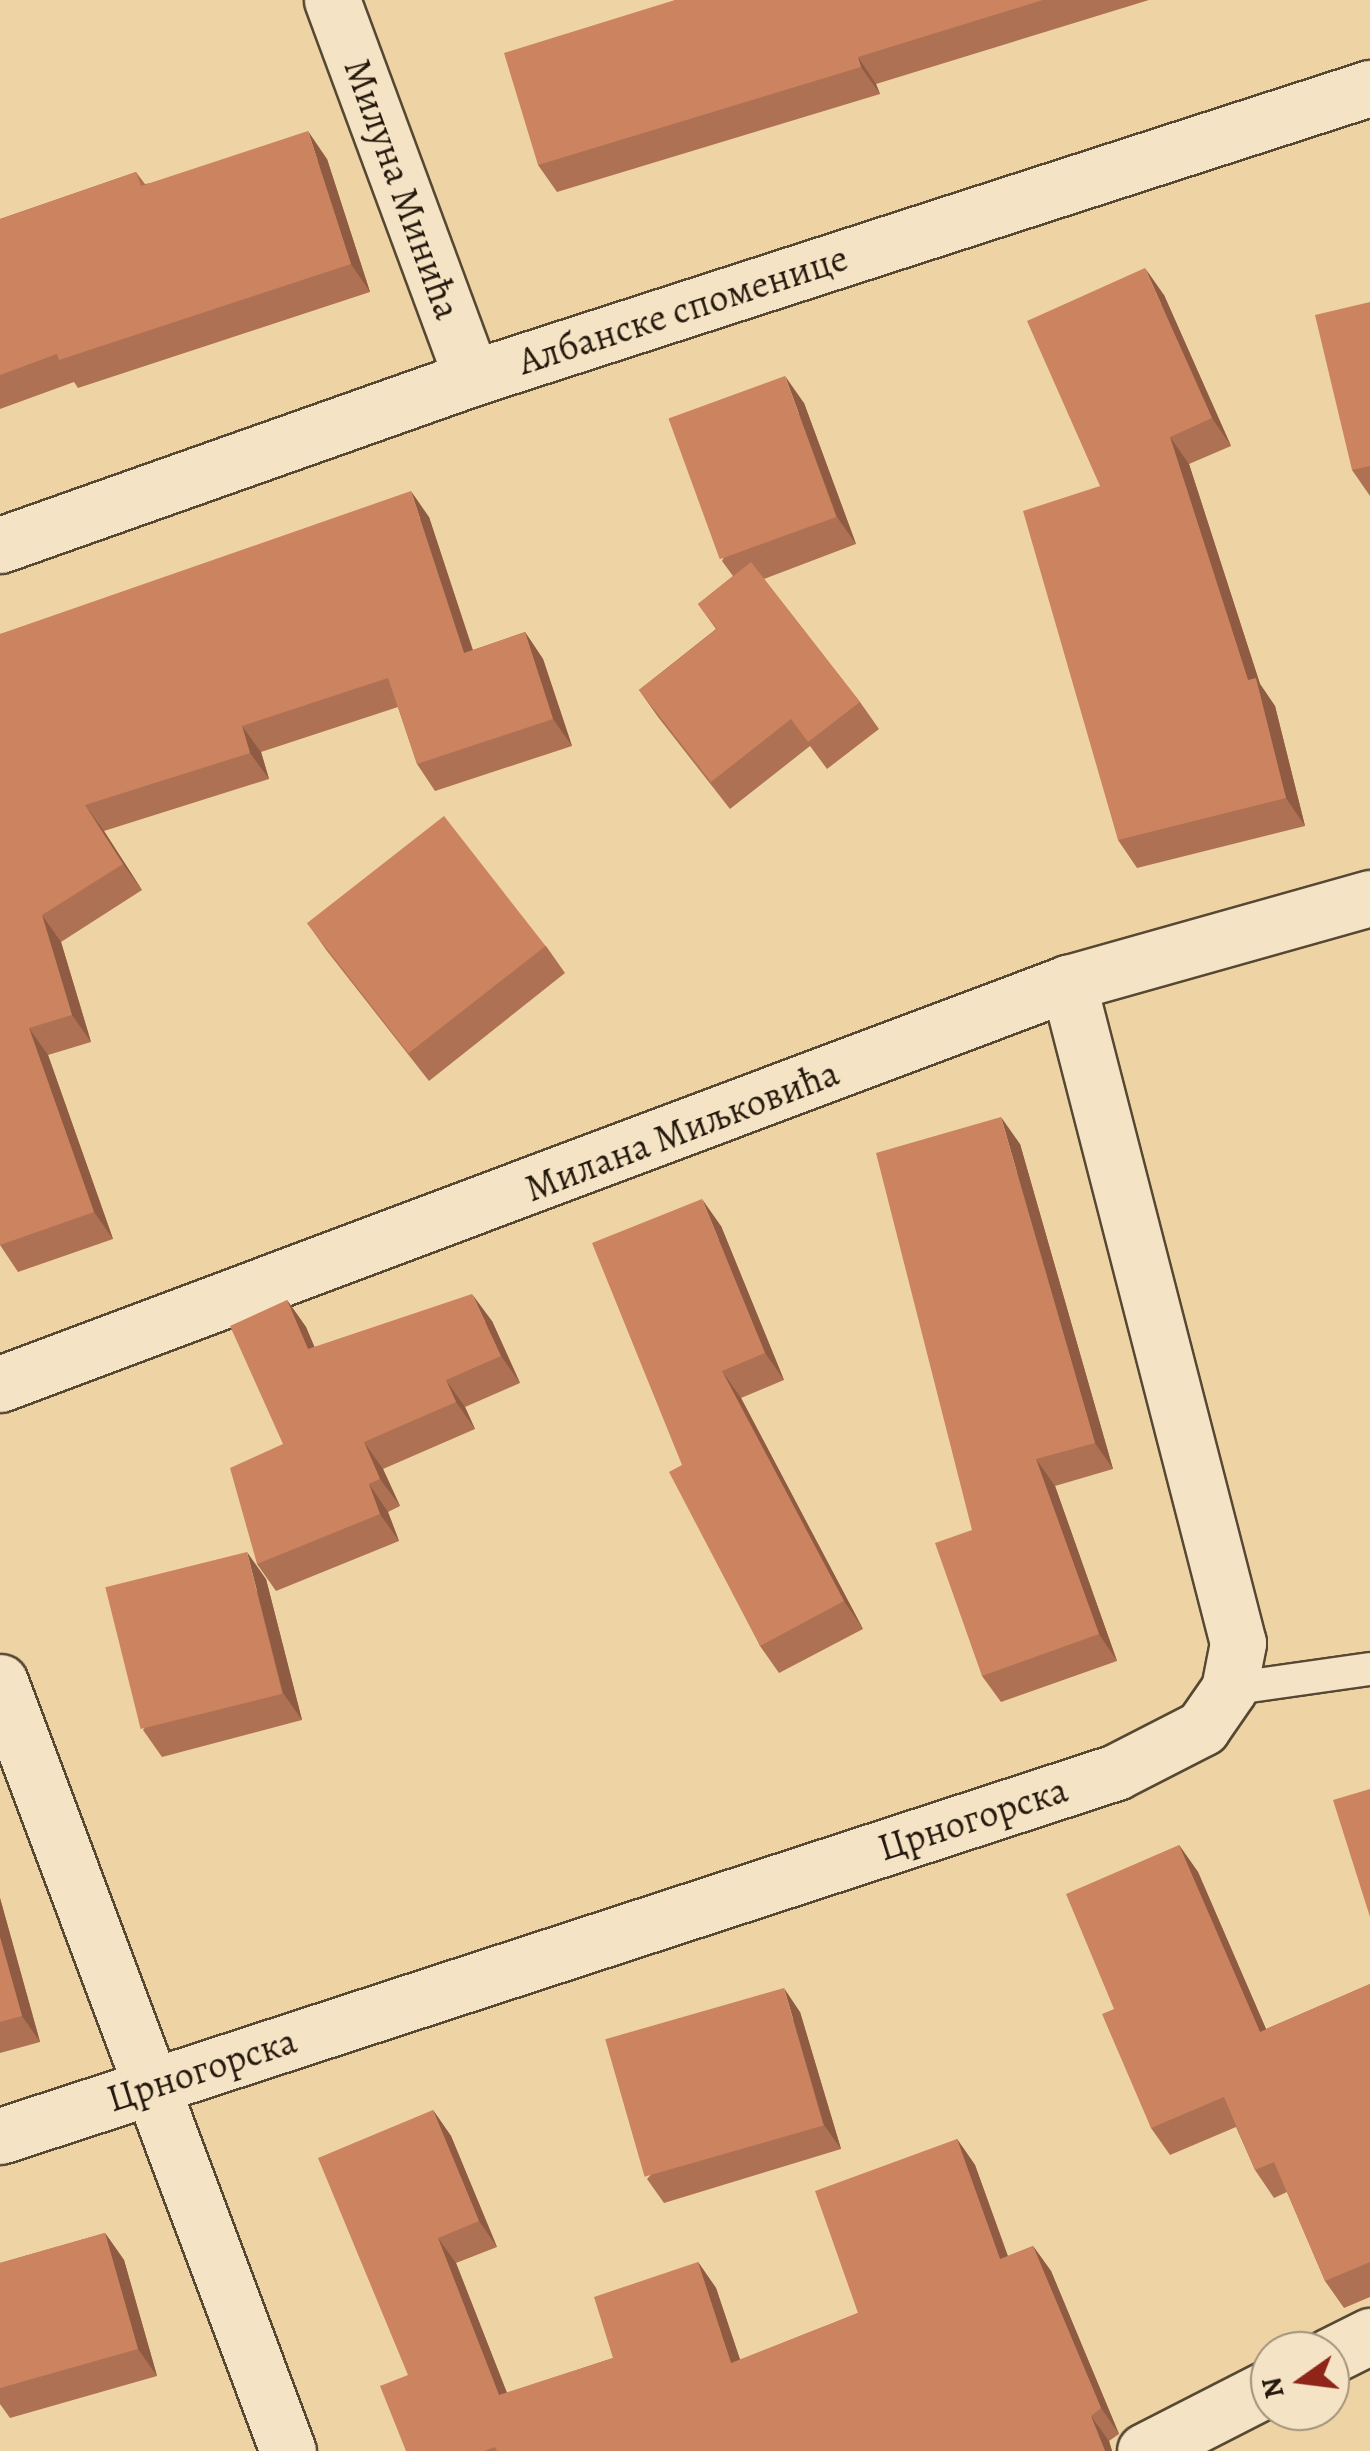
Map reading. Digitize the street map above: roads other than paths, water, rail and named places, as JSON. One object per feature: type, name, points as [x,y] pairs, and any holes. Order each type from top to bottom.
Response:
[{"type":"street","name":"Милуна Минића","points":[[332,0],[472,378]]},
{"type":"street","name":"Албанске споменице","points":[[0,545],[472,378],[1370,88]]},
{"type":"street","name":"Милана Миљковића","points":[[0,1384],[1068,984],[1370,898]]},
{"type":"street","name":"Црногорска","points":[[0,2136],[1116,1772],[1202,1728],[1229,1689],[1238,1643],[1228,1592],[1068,984]]},
{"type":"street","points":[[0,1682],[158,2084],[288,2451]]},
{"type":"street","points":[[1145,2451],[1250,2397]]},
{"type":"lane","points":[[1229,1689],[1370,1669]]}]
